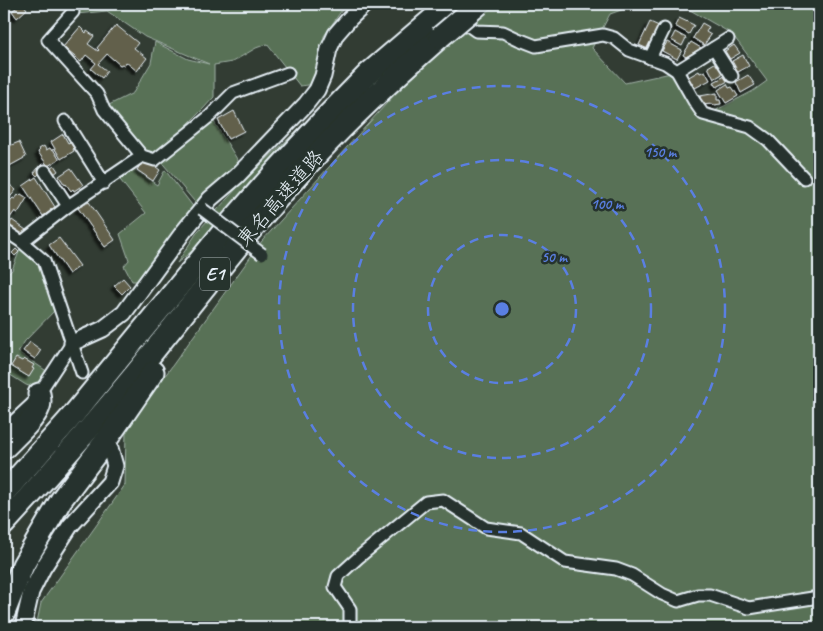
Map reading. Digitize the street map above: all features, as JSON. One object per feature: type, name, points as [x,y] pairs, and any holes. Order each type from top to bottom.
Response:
[{"type":"highway","name":"東名高速道路","points":[[4,524],[131,379],[280,196],[435,28],[452,4]]},
{"type":"highway","name":"東名高速道路","points":[[4,493],[106,376],[232,221],[276,170],[325,118],[368,74],[435,28],[480,4]]},
{"type":"highway","points":[[4,613],[23,565],[61,500],[107,439],[239,245]]},
{"type":"highway","points":[[4,473],[22,460],[106,376]]},
{"type":"highway","points":[[4,448],[34,416],[39,408],[39,394]]},
{"type":"street","points":[[4,430],[32,404],[72,344],[103,329],[124,313],[210,199],[237,176],[306,104],[317,90],[323,76],[329,49],[336,34],[365,4]]},
{"type":"street","points":[[452,4],[469,26],[476,31],[503,32],[536,46],[603,35],[614,38],[629,50],[666,63],[677,71],[703,114],[750,128],[768,140],[804,178]]},
{"type":"street","points":[[73,12],[48,40],[97,94],[104,110],[142,156],[155,160],[210,116],[233,93],[288,73]]},
{"type":"street","points":[[650,58],[664,29]]},
{"type":"street","points":[[677,71],[728,39]]},
{"type":"street","points":[[714,48],[732,76]]},
{"type":"street","points":[[65,121],[104,183]]},
{"type":"street","points":[[22,242],[68,206],[142,156]]},
{"type":"street","points":[[45,171],[68,206]]},
{"type":"street","points":[[202,209],[262,254]]},
{"type":"street","points":[[4,230],[22,242],[44,261],[82,373]]},
{"type":"street","points":[[23,627],[31,592],[43,568],[70,526],[110,482],[115,466],[110,448]]},
{"type":"street","points":[[350,627],[350,609],[335,587],[338,576],[426,502],[443,500],[486,528],[521,533],[566,562],[616,570],[632,575],[662,594],[678,601],[698,595],[710,595],[749,608],[819,598]]},
{"type":"green space","points":[[66,4],[346,4],[324,36],[315,84],[300,86],[267,44],[232,62],[214,65],[214,97],[157,155],[148,155],[107,106],[133,93],[151,63],[155,42],[188,59],[209,64],[145,37],[107,11],[76,14]]},
{"type":"green space","points":[[497,4],[638,4],[610,14],[592,48],[625,83],[671,73],[703,117],[753,91],[767,81],[732,34],[683,6],[671,4],[819,4],[819,627],[36,627],[41,603],[125,485],[126,430],[262,241],[396,93],[475,20]]},
{"type":"green space","points":[[316,112],[207,239],[177,263],[198,231],[237,188]]},
{"type":"green space","points":[[213,120],[240,164],[199,207],[159,159]]},
{"type":"green space","points":[[131,167],[157,185],[165,170],[195,209],[140,281],[132,281],[124,266],[129,260],[120,234],[146,213],[117,176]]},
{"type":"green space","points":[[21,247],[40,260],[57,308],[25,341],[18,352],[48,372],[35,388],[26,385],[4,371],[4,278],[12,270]]},
{"type":"building","points":[[21,4],[27,9],[17,18],[12,11]]},
{"type":"building","points":[[679,18],[694,25],[689,34],[675,26]]},
{"type":"building","points":[[650,22],[659,26],[648,49],[639,45]]},
{"type":"building","points":[[702,23],[709,27],[706,32],[711,35],[704,45],[693,38]]},
{"type":"building","points":[[116,25],[138,43],[134,48],[147,58],[137,71],[126,62],[124,65],[120,65],[107,54],[98,64],[107,71],[102,78],[91,69],[96,63],[86,55],[81,62],[63,47],[80,27],[86,33],[87,31],[94,36],[88,44],[98,51],[97,48]]},
{"type":"building","points":[[675,32],[686,38],[682,46],[671,40]]},
{"type":"building","points":[[667,42],[682,50],[677,59],[662,51]]},
{"type":"building","points":[[691,42],[701,48],[686,57],[683,55]]},
{"type":"building","points":[[734,45],[740,53],[730,59],[725,51]]},
{"type":"building","points":[[743,55],[749,66],[736,73],[734,69],[736,68],[732,61]]},
{"type":"building","points":[[718,61],[724,73],[714,79],[708,67]]},
{"type":"building","points":[[699,71],[700,73],[705,71],[710,80],[693,89],[687,78]]},
{"type":"building","points":[[748,75],[755,85],[741,93],[736,82]]},
{"type":"building","points":[[725,76],[728,81],[717,87],[714,82]]},
{"type":"building","points":[[727,84],[729,88],[732,87],[738,96],[726,103],[718,90]]},
{"type":"building","points":[[717,93],[717,100],[720,100],[721,104],[701,105],[700,96]]},
{"type":"building","points":[[234,111],[244,131],[228,139],[218,120]]},
{"type":"building","points":[[63,134],[68,143],[70,142],[74,148],[74,151],[61,159],[51,142]]},
{"type":"building","points":[[19,142],[26,157],[4,169],[4,148]]},
{"type":"building","points":[[44,146],[46,150],[50,148],[52,151],[53,149],[59,159],[48,166],[38,152]]},
{"type":"building","points":[[148,161],[160,170],[153,181],[137,170],[142,162]]},
{"type":"building","points":[[54,165],[58,171],[54,174],[50,168]]},
{"type":"building","points":[[38,168],[42,171],[37,176],[34,173]]},
{"type":"building","points":[[71,168],[83,185],[74,191],[73,189],[71,191],[65,185],[59,176]]},
{"type":"building","points":[[36,177],[55,207],[43,216],[23,186]]},
{"type":"building","points":[[4,180],[16,190],[7,201],[4,199]]},
{"type":"building","points":[[21,194],[27,198],[18,213],[15,211],[9,219],[4,215],[4,209],[13,198],[15,199]]},
{"type":"building","points":[[89,202],[115,240],[105,247],[78,208]]},
{"type":"building","points":[[12,220],[26,230],[20,237],[7,227]]},
{"type":"building","points":[[59,238],[80,266],[69,274],[49,245]]},
{"type":"building","points":[[16,249],[19,252],[15,256],[12,253]]},
{"type":"building","points":[[123,278],[130,286],[122,294],[114,286]]},
{"type":"building","points":[[30,342],[41,350],[35,359],[23,351]]},
{"type":"building","points":[[16,358],[22,361],[24,359],[34,365],[32,368],[34,369],[29,377],[11,366]]}]
